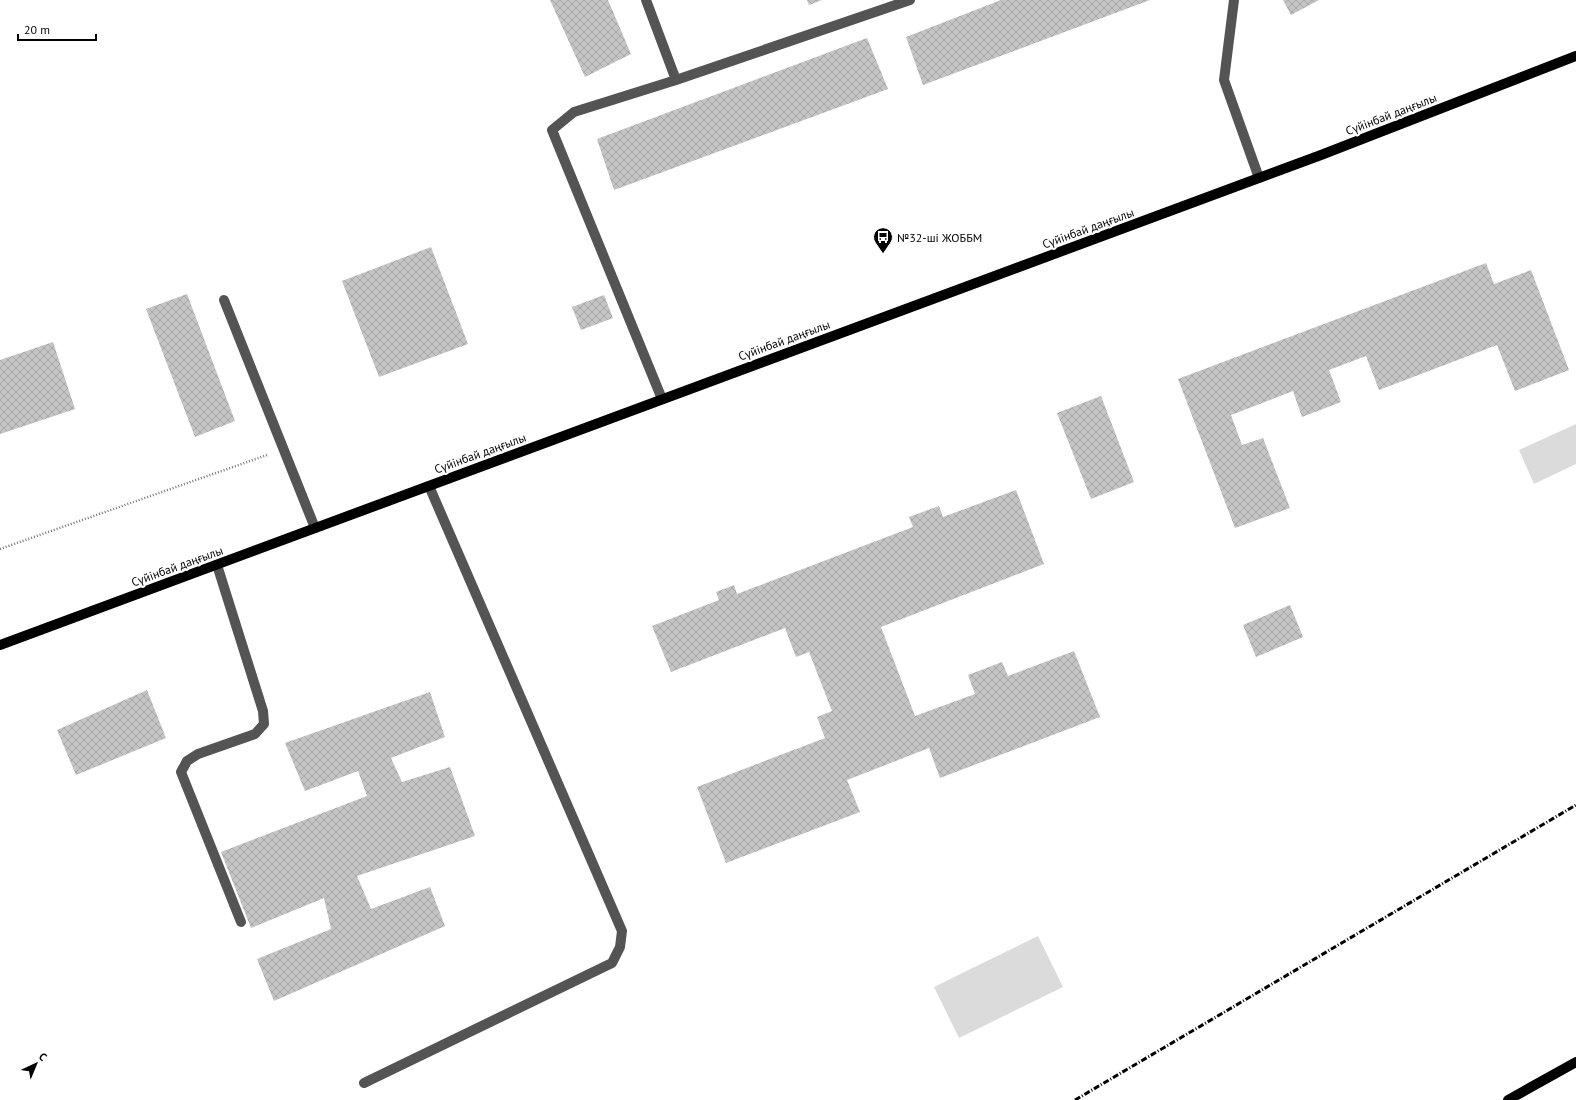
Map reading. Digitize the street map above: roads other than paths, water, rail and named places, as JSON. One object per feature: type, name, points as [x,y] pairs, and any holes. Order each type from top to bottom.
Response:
[{"type":"main road","name":"Сүйінбай даңғылы","points":[[0,646],[1259,178],[1576,56]]},
{"type":"main road","points":[[1514,1099],[1576,1062]]},
{"type":"lane","points":[[646,0],[676,80]]},
{"type":"lane","points":[[662,399],[552,130],[574,112],[676,80],[910,0]]},
{"type":"lane","points":[[1234,0],[1224,80],[1259,178]]},
{"type":"lane","points":[[224,300],[315,528]]},
{"type":"lane","points":[[364,1082],[612,962],[620,947],[622,930],[429,486]]},
{"type":"lane","points":[[217,565],[263,710],[264,724],[255,734],[198,754],[186,761],[181,772],[241,922]]},
{"type":"railway","points":[[1075,1100],[1576,805]]},
{"type":"place","name":"№32-ші ЖОББМ","points":[[883,254]]}]
